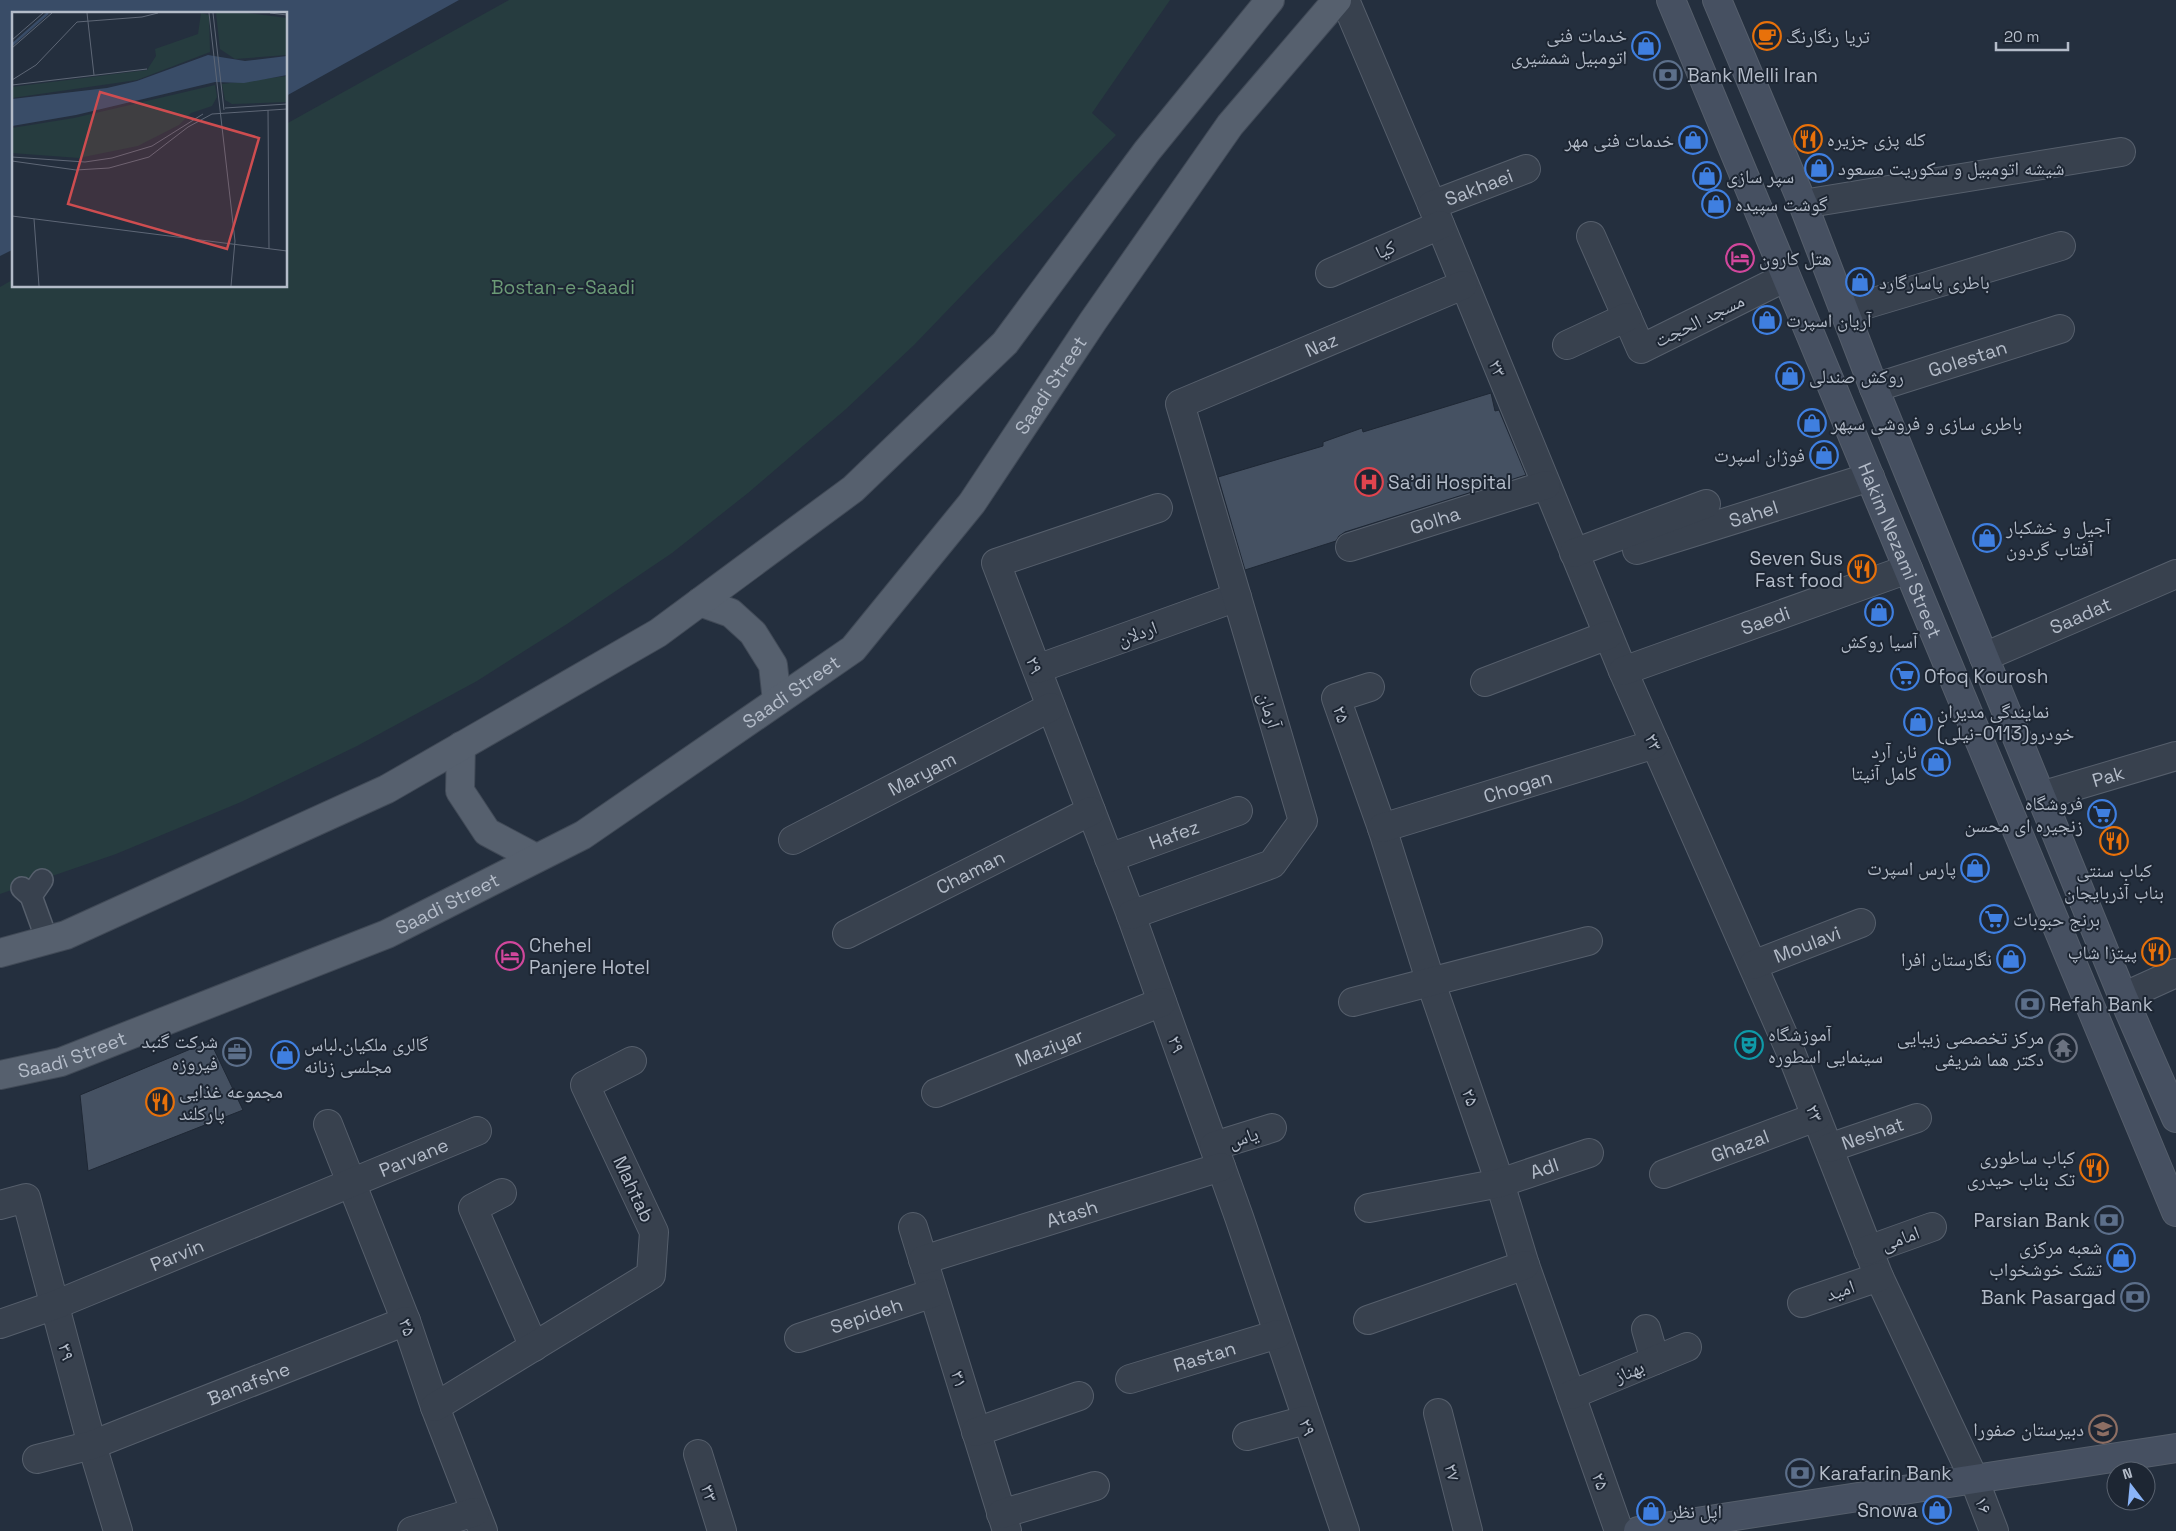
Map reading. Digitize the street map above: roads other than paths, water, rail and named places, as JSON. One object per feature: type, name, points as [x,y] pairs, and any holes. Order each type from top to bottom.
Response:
[{"type":"main road","points":[[0,953],[66,935],[387,788],[658,632],[853,489],[1005,343],[1147,151],[1270,0]]},
{"type":"main road","name":"Saadi Street","points":[[0,1075],[61,1062],[387,934],[582,835],[853,649],[972,503],[1093,321],[1230,124],[1337,0]]},
{"type":"main road","name":"Hakim Nezami Street","points":[[1671,0],[2176,1212]]},
{"type":"main road","name":"Hakim Nezami Street","points":[[1717,0],[1803,204],[1874,388],[2123,997],[2176,1118]]},
{"type":"main road","points":[[700,602],[731,613],[754,633],[773,665],[777,701]]},
{"type":"main road","points":[[461,746],[460,791],[487,832],[536,858]]},
{"type":"main road","points":[[1638,1531],[1693,1527],[1974,1479],[2176,1448]]},
{"type":"street","name":"۲۳","points":[[1345,0],[1436,215],[1463,285],[1623,671],[1792,1055],[1879,1277],[1974,1479]]},
{"type":"street","points":[[1803,204],[2121,152]]},
{"type":"street","name":"Sakhaei","points":[[1436,215],[1526,169]]},
{"type":"street","name":"کیا","points":[[1330,273],[1436,215]]},
{"type":"street","name":"مسجد الحجت","points":[[1592,236],[1641,349],[1786,277]]},
{"type":"street","points":[[1844,311],[2061,246]]},
{"type":"street","name":"Naz","points":[[1180,404],[1463,285]]},
{"type":"street","points":[[1566,345],[1627,318]]},
{"type":"street","name":"Golestan","points":[[1874,388],[2060,329]]},
{"type":"street","name":"آرمان","points":[[1131,915],[1272,864],[1303,821],[1180,404]]},
{"type":"street","name":"Sahel","points":[[1637,550],[1870,477]]},
{"type":"street","name":"Golha","points":[[1350,547],[1546,485]]},
{"type":"street","points":[[1574,553],[1706,504]]},
{"type":"street","name":"۲۹","points":[[1158,508],[996,563],[1131,915],[1217,1157],[1345,1531]]},
{"type":"street","name":"Saedi","points":[[1623,671],[1908,569]]},
{"type":"street","name":"Saadat","points":[[1984,657],[2176,574]]},
{"type":"street","name":"اردلان","points":[[1037,669],[1237,597]]},
{"type":"street","points":[[1485,682],[1608,635]]},
{"type":"street","name":"۲۵","points":[[1370,686],[1336,698],[1382,828],[1431,983],[1500,1183],[1525,1265],[1619,1531]]},
{"type":"street","name":"Maryam","points":[[793,840],[1052,707]]},
{"type":"street","name":"Chogan","points":[[1382,828],[1655,744]]},
{"type":"street","name":"Pak","points":[[2041,796],[2176,756]]},
{"type":"street","name":"Chaman","points":[[847,934],[1091,811]]},
{"type":"street","name":"Hafez","points":[[1109,858],[1238,811]]},
{"type":"street","points":[[32,888],[47,940]]},
{"type":"street","name":"Moulavi","points":[[1753,965],[1861,923]]},
{"type":"street","points":[[1353,1002],[1588,941]]},
{"type":"street","points":[[2123,997],[2176,973]]},
{"type":"street","name":"Maziyar","points":[[936,1093],[1162,1002]]},
{"type":"street","name":"Mahtab","points":[[435,1407],[651,1276],[654,1232],[585,1085],[632,1061]]},
{"type":"street","name":"Ghazal","points":[[1664,1174],[1816,1116]]},
{"type":"street","name":"Neshat","points":[[1828,1148],[1916,1118]]},
{"type":"street","name":"۳۵","points":[[328,1124],[406,1321],[435,1407],[479,1522]]},
{"type":"street","name":"یاس","points":[[1217,1157],[1272,1128]]},
{"type":"street","name":"Parvane","points":[[352,1184],[477,1132]]},
{"type":"street","name":"Adl","points":[[1369,1208],[1500,1183],[1589,1154]]},
{"type":"street","name":"Atash","points":[[923,1260],[1217,1157]]},
{"type":"street","name":"Parvin","points":[[0,1324],[55,1305],[352,1184]]},
{"type":"street","points":[[502,1193],[473,1208],[534,1346]]},
{"type":"street","name":"۳۹","points":[[0,1205],[26,1198],[92,1445],[118,1531]]},
{"type":"street","name":"۳۱","points":[[913,1227],[1004,1523]]},
{"type":"street","name":"امامی","points":[[1868,1250],[1932,1227]]},
{"type":"street","points":[[1368,1320],[1525,1265]]},
{"type":"street","name":"امید","points":[[1802,1303],[1879,1277]]},
{"type":"street","name":"Sepideh","points":[[799,1338],[933,1293]]},
{"type":"street","name":"Banafshe","points":[[38,1459],[92,1445],[406,1321]]},
{"type":"street","points":[[1646,1329],[1655,1360]]},
{"type":"street","name":"Rastan","points":[[1130,1379],[1278,1334]]},
{"type":"street","name":"بهناز","points":[[1572,1395],[1687,1347]]},
{"type":"street","points":[[976,1432],[1078,1396]]},
{"type":"street","name":"۲۷","points":[[1438,1413],[1468,1531]]},
{"type":"street","points":[[1246,1436],[1306,1420]]},
{"type":"street","name":"۳۳","points":[[698,1454],[722,1531]]},
{"type":"street","name":"۱۶","points":[[1974,1479],[1994,1531]]},
{"type":"street","points":[[1004,1523],[1095,1486]]},
{"type":"street","points":[[412,1531],[479,1522]]},
{"type":"water","points":[[0,0],[459,0],[288,95],[288,12],[12,12],[12,250],[0,256]]},
{"type":"place","name":"تریا رنگارنگ","points":[[1767,36]]},
{"type":"place","name":"خدمات فنی اتومبیل شمشیری","points":[[1646,46]]},
{"type":"place","name":"Bank Melli Iran","points":[[1668,75]]},
{"type":"place","name":"کله پزی جزیره","points":[[1808,139]]},
{"type":"place","name":"خدمات فنی مهر","points":[[1693,140]]},
{"type":"place","name":"شیشه اتومبیل و سکوریت مسعود","points":[[1819,168]]},
{"type":"place","name":"سپر سازی","points":[[1707,176]]},
{"type":"place","name":"گوشت سپیده","points":[[1716,204]]},
{"type":"place","name":"هتل کارون","points":[[1740,258]]},
{"type":"place","name":"باطری پاسارگارد","points":[[1860,282]]},
{"type":"place","name":"آریان اسپرت","points":[[1767,320]]},
{"type":"place","name":"روکش صندلی","points":[[1790,376]]},
{"type":"place","name":"باطری سازی و فروشی سپهر","points":[[1812,423]]},
{"type":"place","name":"فوژان اسپرت","points":[[1824,455]]},
{"type":"place","name":"Sa'di Hospital","points":[[1369,482]]},
{"type":"place","name":"آجیل و خشکبار آفتاب گردون","points":[[1987,538]]},
{"type":"place","name":"Seven Sus Fast food","points":[[1862,569]]},
{"type":"place","name":"آسیا روکش","points":[[1879,612]]},
{"type":"place","name":"Ofoq Kourosh","points":[[1905,676]]},
{"type":"place","name":"نمایندگی مدیران خودرو(0113-نیلی)","points":[[1918,722]]},
{"type":"place","name":"نان آرد کامل آنیتا","points":[[1936,762]]},
{"type":"place","name":"فروشگاه زنجیره ای محسن","points":[[2102,814]]},
{"type":"place","name":"کباب سنتی بناب آذربایجان","points":[[2114,841]]},
{"type":"place","name":"پارس اسپرت","points":[[1975,868]]},
{"type":"place","name":"برنج حبوبات","points":[[1994,919]]},
{"type":"place","name":"پیتزا شاپ","points":[[2156,952]]},
{"type":"place","name":"Chehel Panjere Hotel","points":[[510,956]]},
{"type":"place","name":"نگارستان افرا","points":[[2011,959]]},
{"type":"place","name":"Refah Bank","points":[[2030,1004]]},
{"type":"place","name":"آموزشگاه سینمایی اسطوره","points":[[1749,1045]]},
{"type":"place","name":"مرکز تخصصی زیبایی دکتر هما شریفی","points":[[2063,1048]]},
{"type":"place","name":"شرکت گنبد فیروزه","points":[[237,1052]]},
{"type":"place","name":"گالری ملکیان.لباس مجلسی زنانه","points":[[285,1055]]},
{"type":"place","name":"مجموعه غذایی پارکلند","points":[[160,1102]]},
{"type":"place","name":"کباب ساطوری تک بناب حیدری","points":[[2094,1168]]},
{"type":"place","name":"Parsian Bank","points":[[2109,1220]]},
{"type":"place","name":"شعبه مرکزی تشک خوشخواب","points":[[2121,1258]]},
{"type":"place","name":"Bank Pasargad","points":[[2135,1297]]},
{"type":"place","name":"دبیرستان صفورا","points":[[2103,1429]]},
{"type":"place","name":"Karafarin Bank","points":[[1800,1473]]},
{"type":"place","name":"Snowa","points":[[1937,1510]]},
{"type":"place","name":"اپل نظر","points":[[1651,1511]]},
{"type":"park label","name":"Bostan-e-Saadi","points":[[563,287]]}]
